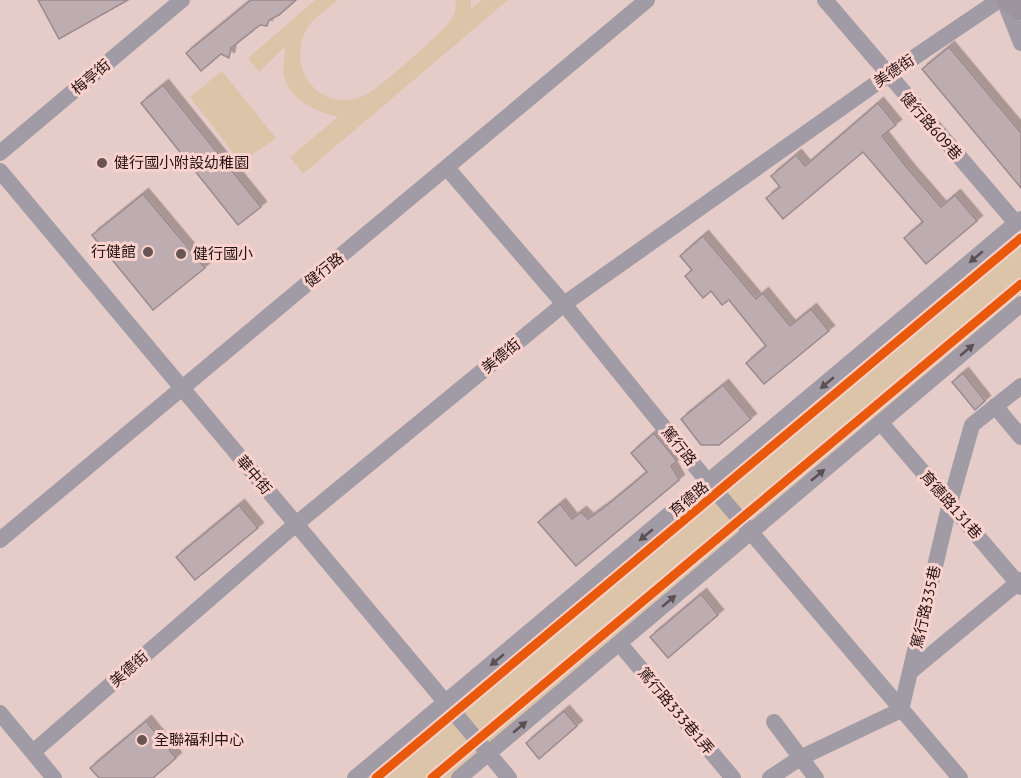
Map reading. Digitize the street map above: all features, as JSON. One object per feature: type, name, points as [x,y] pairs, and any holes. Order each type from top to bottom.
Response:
[{"type":"main road","points":[[1003,0],[1021,10]]},
{"type":"street","name":"梅亭街","points":[[0,153],[182,0]]},
{"type":"street","name":"健行路","points":[[0,540],[647,0]]},
{"type":"street","name":"健行路609巷","points":[[825,0],[888,75],[1018,221]]},
{"type":"street","name":"美德街","points":[[33,752],[296,524],[564,304],[888,75],[1003,0]]},
{"type":"street","points":[[1003,0],[1021,43]]},
{"type":"street","name":"篤行路","points":[[447,168],[564,304],[708,482],[960,778]]},
{"type":"street","name":"華中街","points":[[0,171],[509,778]]},
{"type":"street","name":"育德路","points":[[356,778],[1018,221]]},
{"type":"street","points":[[459,778],[1021,304]]},
{"type":"street","name":"篤行路335巷","points":[[901,710],[950,503],[972,425],[1021,386]]},
{"type":"street","points":[[995,406],[1021,437]]},
{"type":"street","name":"育德路131巷","points":[[881,423],[1020,583]]},
{"type":"street","points":[[910,672],[1020,583]]},
{"type":"street","name":"篤行路333巷1弄","points":[[619,643],[733,778]]},
{"type":"street","points":[[770,778],[800,758],[901,710]]},
{"type":"street","points":[[0,713],[54,778]]},
{"type":"street","points":[[774,722],[816,778]]},
{"type":"shaded area","points":[[315,0],[338,0],[307,28],[301,43],[300,57],[303,71],[319,92],[331,98],[345,100],[369,93],[447,26],[455,12],[456,0],[471,0],[471,9],[482,0],[508,0],[303,174],[290,157],[338,117],[305,104],[292,92],[283,73],[285,47],[259,72],[248,58]]},
{"type":"shaded area","points":[[222,71],[276,138],[241,163],[190,97]]},
{"type":"shaded area","points":[[1021,231],[1021,294],[752,524],[717,482]]},
{"type":"shaded area","points":[[708,491],[743,533],[491,744],[455,702]]},
{"type":"shaded area","points":[[446,710],[482,752],[452,778],[365,778]]},
{"type":"building","points":[[38,0],[128,0],[59,39]]},
{"type":"building","points":[[251,0],[296,0],[279,15],[269,20],[267,26],[260,25],[231,48],[229,58],[221,54],[201,71],[186,53]]},
{"type":"building","points":[[949,47],[1021,133],[1021,188],[922,69]]},
{"type":"building","points":[[163,85],[261,207],[238,225],[141,103]]},
{"type":"building","points":[[878,103],[896,125],[882,136],[908,169],[941,207],[955,195],[977,221],[926,264],[904,238],[923,222],[863,152],[783,219],[766,198],[780,187],[771,176],[796,155],[805,166]]},
{"type":"building","name":"行健館","points":[[143,194],[205,268],[153,310],[92,235]]},
{"type":"building","points":[[703,236],[756,299],[763,293],[790,326],[811,309],[829,331],[764,384],[746,363],[766,346],[729,300],[722,305],[711,291],[703,298],[685,276],[692,270],[680,256]]},
{"type":"building","points":[[963,373],[985,401],[975,410],[952,382]]},
{"type":"building","points":[[723,385],[751,419],[719,445],[701,445],[681,419]]},
{"type":"building","points":[[654,433],[677,461],[671,466],[679,480],[576,566],[538,522],[560,504],[572,519],[581,512],[588,519],[606,506],[647,472],[631,453]]},
{"type":"building","points":[[239,505],[258,528],[195,580],[176,557]]},
{"type":"building","points":[[701,594],[718,615],[668,658],[650,637]]},
{"type":"building","points":[[564,711],[577,726],[539,759],[526,743]]},
{"type":"building","name":"全聯福利中心","points":[[146,721],[176,758],[153,778],[99,778],[90,768]]},
{"type":"cycle path","points":[[376,778],[1021,238]]},
{"type":"cycle path","points":[[432,778],[1021,284]]},
{"type":"place","name":"健行國小附設幼稚園","points":[[102,163]]},
{"type":"place","name":"行健館","points":[[148,252]]},
{"type":"place","name":"健行國小","points":[[181,254]]},
{"type":"place","name":"全聯福利中心","points":[[142,740]]}]
